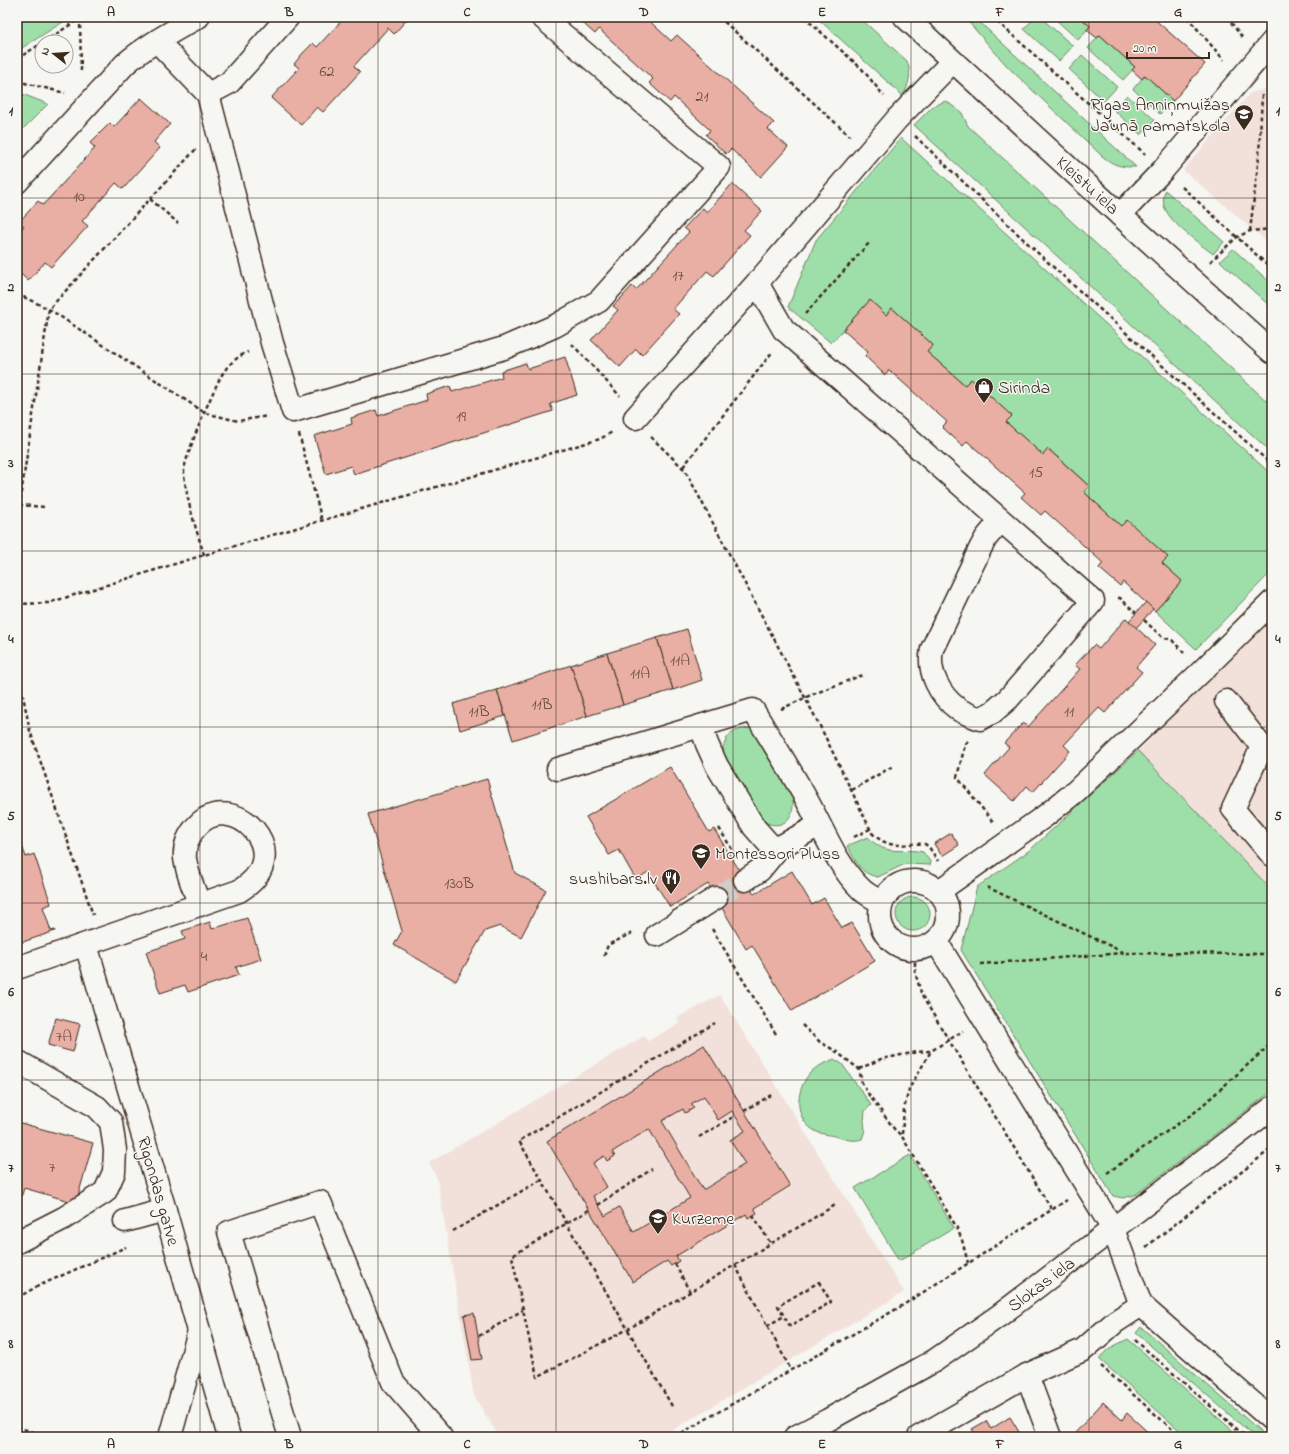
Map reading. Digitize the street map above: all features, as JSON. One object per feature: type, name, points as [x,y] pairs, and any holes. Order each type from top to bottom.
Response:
[{"type":"street","points":[[17,182],[125,64],[137,53],[198,17]]},
{"type":"street","points":[[208,94],[229,83],[288,17]]},
{"type":"street","points":[[157,41],[208,94],[272,343],[293,411],[504,348],[555,326],[599,301],[719,167],[542,17]]},
{"type":"street","name":"Kleistu iela","points":[[905,17],[952,62],[1272,352]]},
{"type":"street","points":[[1120,215],[1163,170],[1272,42]]},
{"type":"street","points":[[635,418],[757,283],[897,119],[952,62]]},
{"type":"street","points":[[757,283],[784,330],[1001,520],[1093,601],[1008,699],[993,712],[980,720],[958,709],[947,699],[935,680],[932,671],[931,657],[932,649],[981,547],[986,538],[1001,520]]},
{"type":"street","points":[[950,882],[945,901],[948,914],[946,927],[939,939],[927,946],[914,949],[901,947],[895,944],[885,934],[880,922],[879,908],[881,902],[889,891],[900,883],[906,881],[919,880],[926,882],[950,882],[1045,816],[1075,792],[1272,602]]},
{"type":"street","points":[[1226,701],[1262,748],[1233,809],[1272,855]]},
{"type":"street","points":[[558,769],[753,710],[814,812],[819,825],[854,882],[870,896],[881,902]]},
{"type":"street","points":[[701,726],[717,766],[754,827],[769,844],[778,848]]},
{"type":"street","points":[[742,870],[760,870],[769,861],[778,848],[819,825]]},
{"type":"street","points":[[657,935],[708,903]]},
{"type":"street","points":[[17,968],[200,905]]},
{"type":"street","points":[[936,941],[1113,1229],[1141,1305],[1272,1420]]},
{"type":"street","name":"Rigondas gatve","points":[[94,942],[165,1210],[229,1437]]},
{"type":"street","points":[[17,1061],[97,1107],[111,1122],[115,1150],[114,1172],[105,1192],[64,1218],[17,1242]]},
{"type":"street","name":"Slokas iela","points":[[795,1437],[934,1361],[1000,1315],[1272,1108]]},
{"type":"street","points":[[290,1437],[229,1232],[320,1202],[393,1382],[441,1437]]},
{"type":"street","points":[[125,1221],[165,1210]]},
{"type":"street","points":[[919,1437],[1027,1375],[1083,1350],[1115,1322],[1141,1305]]},
{"type":"street","points":[[170,1437],[199,1331]]},
{"type":"street","points":[[1027,1375],[1050,1437]]},
{"type":"path","points":[[719,17],[868,153]]},
{"type":"path","points":[[804,17],[862,69],[883,94],[897,119],[1040,255],[1272,465]]},
{"type":"path","points":[[992,17],[1272,269]]},
{"type":"path","points":[[1187,17],[1224,60]]},
{"type":"path","points":[[1227,17],[1243,38]]},
{"type":"path","points":[[57,34],[81,18]]},
{"type":"path","points":[[81,18],[82,77],[93,99]]},
{"type":"path","points":[[17,59],[34,49]]},
{"type":"path","points":[[17,81],[93,99]]},
{"type":"path","points":[[1250,231],[1259,156],[1262,92]]},
{"type":"path","points":[[17,521],[49,309],[217,126]]},
{"type":"path","points":[[150,199],[178,223]]},
{"type":"path","points":[[1192,280],[1237,237],[1250,231],[1272,229]]},
{"type":"path","points":[[17,294],[49,309],[205,413],[238,421],[293,411],[322,521]]},
{"type":"path","points":[[555,326],[620,396],[640,427],[686,470],[805,697],[870,829],[878,839],[886,843],[897,845],[925,844],[929,847],[950,882],[1125,953]]},
{"type":"path","points":[[204,555],[190,506],[184,471],[186,461],[221,375],[229,365],[246,352],[272,343]]},
{"type":"path","points":[[17,604],[48,603],[204,555],[600,439],[635,418]]},
{"type":"path","points":[[20,505],[45,507]]},
{"type":"path","points":[[1144,620],[1162,637],[1172,640],[1202,671]]},
{"type":"path","points":[[17,666],[30,730],[94,942]]},
{"type":"path","points":[[805,697],[865,674]]},
{"type":"path","points":[[980,720],[966,745],[957,777],[1009,842]]},
{"type":"path","points":[[852,790],[893,766]]},
{"type":"path","points":[[719,828],[742,870]]},
{"type":"path","points":[[708,903],[776,1034]]},
{"type":"path","points":[[914,949],[915,972],[922,996],[1052,1210]]},
{"type":"path","points":[[951,967],[1125,953],[1272,954]]},
{"type":"path","points":[[902,1135],[904,1109],[909,1089],[931,1051],[982,1018]]},
{"type":"path","points":[[672,1406],[519,1141],[714,1023]]},
{"type":"path","points":[[802,1024],[820,1042],[834,1050],[859,1070],[862,1083],[869,1095],[894,1130],[902,1135],[957,1228],[968,1263]]},
{"type":"path","points":[[675,1437],[900,1307],[1087,1187],[1195,1112],[1272,1043]]},
{"type":"path","points":[[859,1070],[881,1059],[917,1052],[931,1051]]},
{"type":"path","points":[[744,1110],[771,1095]]},
{"type":"path","points":[[699,1137],[735,1116]]},
{"type":"path","points":[[1125,1263],[1272,1148]]},
{"type":"path","points":[[598,1205],[652,1169]]},
{"type":"path","points":[[453,1231],[541,1180]]},
{"type":"path","points":[[589,1210],[567,1225],[512,1256],[537,1377],[628,1329],[837,1204]]},
{"type":"path","points":[[753,1215],[771,1244]]},
{"type":"path","points":[[17,1298],[36,1287],[128,1246]]},
{"type":"path","points":[[675,1264],[690,1292]]},
{"type":"path","points":[[735,1265],[790,1370]]},
{"type":"path","points":[[819,1282],[831,1302],[790,1326],[784,1316],[778,1306],[819,1282]]},
{"type":"path","points":[[479,1336],[523,1310]]},
{"type":"path","points":[[767,1326],[784,1316]]},
{"type":"path","points":[[1115,1322],[1246,1437]]},
{"type":"path","points":[[1083,1350],[1181,1437]]},
{"type":"path","points":[[17,1427],[49,1437]]},
{"type":"shaded area","name":"Rīgas Anniņmuižas Jaunā pamatskola","points":[[1272,87],[1272,246],[1183,170],[1250,93]]},
{"type":"shaded area","points":[[1272,616],[1272,890],[1138,751]]},
{"type":"shaded area","name":"Kurzeme","points":[[720,995],[904,1292],[661,1437],[499,1437],[474,1396],[437,1178],[429,1163],[644,1036],[648,1041],[679,1023],[677,1018]]},
{"type":"green space","points":[[17,17],[71,17],[44,34],[34,34],[34,40],[17,51]]},
{"type":"green space","points":[[816,17],[859,17],[907,61],[909,66],[909,79],[903,96]]},
{"type":"green space","points":[[964,17],[974,17],[1136,167],[1118,165],[1102,156],[1008,67]]},
{"type":"green space","points":[[1035,17],[1040,17],[1073,46],[1059,61],[1024,29]]},
{"type":"green space","points":[[1053,17],[1080,17],[1090,26],[1078,40]]},
{"type":"green space","points":[[1100,35],[1135,67],[1123,80],[1088,48]]},
{"type":"green space","points":[[1082,55],[1117,87],[1104,101],[1069,69]]},
{"type":"green space","points":[[1145,75],[1173,101],[1160,114],[1133,89]]},
{"type":"green space","points":[[17,92],[48,104],[17,135]]},
{"type":"green space","points":[[1127,95],[1155,120],[1141,135],[1114,110]]},
{"type":"green space","points":[[946,101],[962,113],[968,126],[1272,406],[1272,453],[914,125],[933,106]]},
{"type":"green space","points":[[901,138],[1272,475],[1272,571],[1196,649],[1155,611],[1182,581],[1162,563],[1168,557],[1121,526],[1084,492],[1089,486],[1049,449],[1043,455],[1006,422],[1012,416],[965,385],[927,352],[933,345],[892,308],[886,315],[870,300],[831,343],[788,307],[816,240]]},
{"type":"green space","points":[[1165,190],[1224,242],[1213,254],[1179,227],[1168,214],[1164,204]]},
{"type":"green space","points":[[1233,249],[1272,284],[1272,308],[1220,261]]},
{"type":"green space","points":[[751,728],[756,732],[793,799],[792,813],[785,822],[781,824],[775,825],[762,821],[724,760],[723,747],[728,736],[735,731]]},
{"type":"green space","points":[[1138,751],[1272,890],[1272,1091],[1135,1195],[1123,1198],[1113,1196],[961,950],[977,887],[1030,850]]},
{"type":"green space","points":[[868,837],[882,848],[888,850],[923,852],[931,863],[930,865],[905,864],[878,877],[866,873],[859,866],[847,846]]},
{"type":"green space","points":[[910,897],[916,897],[920,898],[927,904],[930,914],[929,921],[923,928],[916,931],[910,931],[906,930],[899,924],[896,917],[896,911],[897,907],[903,900]]},
{"type":"green space","points":[[834,1059],[842,1064],[871,1105],[865,1111],[865,1130],[862,1139],[848,1140],[817,1132],[809,1127],[800,1113],[799,1096],[805,1080],[815,1068]]},
{"type":"green space","points":[[910,1155],[954,1228],[899,1261],[855,1188]]},
{"type":"green space","points":[[1141,1327],[1267,1437],[1255,1437],[1136,1333]]},
{"type":"green space","points":[[1128,1339],[1240,1437],[1187,1437],[1099,1359],[1108,1349]]},
{"type":"building","points":[[345,17],[409,17],[394,34],[388,28],[354,66],[360,72],[323,112],[317,107],[301,125],[271,98],[299,68],[294,64],[303,53],[313,43],[317,47]]},
{"type":"building","points":[[576,17],[645,17],[671,41],[677,35],[774,123],[768,129],[788,147],[761,177],[731,149],[726,154],[706,135],[710,130],[674,97],[670,102],[649,83],[653,79],[599,29],[595,34]]},
{"type":"building","points":[[1080,17],[1152,17],[1205,64],[1173,101],[1145,75],[1142,79],[1132,70],[1135,67],[1100,35],[1097,38],[1087,30],[1090,26]]},
{"type":"building","points":[[141,98],[170,124],[154,142],[160,148],[123,189],[116,183],[82,221],[88,226],[51,267],[45,262],[28,281],[17,270],[17,234],[24,226],[19,222],[38,201],[43,205],[95,148],[90,143],[110,123],[114,127]]},
{"type":"building","points":[[732,184],[762,211],[744,230],[750,235],[714,276],[707,271],[673,309],[679,314],[642,355],[636,349],[620,367],[591,340],[618,310],[613,306],[632,286],[636,290],[689,232],[684,228],[703,208],[707,212]]},
{"type":"building","points":[[870,300],[886,315],[892,308],[933,345],[927,352],[965,385],[971,379],[1012,416],[1006,422],[1043,455],[1048,449],[1089,486],[1084,492],[1121,526],[1127,520],[1168,557],[1162,563],[1182,581],[1155,611],[1123,582],[1120,586],[1099,568],[1103,563],[1045,511],[1041,515],[1021,497],[1025,493],[967,441],[963,446],[942,427],[947,422],[889,370],[885,375],[865,356],[868,352],[843,330]]},
{"type":"building","points":[[565,357],[577,395],[550,404],[553,411],[354,474],[351,466],[326,474],[314,436],[352,424],[351,418],[376,410],[378,416],[427,400],[426,394],[450,386],[452,392],[502,377],[501,371],[526,363],[528,369]]},
{"type":"building","points":[[1146,602],[1153,609],[1136,628],[1129,621]]},
{"type":"building","points":[[1126,618],[1155,645],[1136,667],[1142,672],[1105,713],[1099,708],[1064,745],[1070,751],[1033,792],[1027,786],[1014,801],[985,775],[1009,747],[1004,743],[1023,723],[1028,727],[1080,669],[1075,665],[1094,645],[1099,649]]},
{"type":"building","points":[[687,629],[702,680],[673,690],[657,638]]},
{"type":"building","points":[[657,638],[673,690],[623,705],[607,653]]},
{"type":"building","points":[[607,653],[623,705],[587,716],[571,665]]},
{"type":"building","points":[[571,665],[587,716],[513,740],[497,690]]},
{"type":"building","points":[[497,690],[505,716],[460,730],[453,704]]},
{"type":"building","points":[[670,767],[709,832],[714,829],[754,894],[792,871],[812,905],[824,898],[842,928],[852,923],[875,961],[792,1011],[752,945],[746,949],[708,884],[670,907],[648,872],[636,880],[619,850],[609,855],[586,817]]},
{"type":"building","points":[[487,779],[515,873],[546,890],[521,937],[500,926],[485,931],[456,981],[394,945],[402,931],[368,814]]},
{"type":"building","points":[[17,832],[26,857],[34,854],[51,904],[43,907],[51,931],[55,931],[17,944]]},
{"type":"building","points":[[951,833],[959,845],[942,856],[934,844]]},
{"type":"building","points":[[247,918],[261,959],[236,967],[239,975],[188,992],[185,985],[160,993],[146,952],[185,939],[182,931],[210,922],[212,929]]},
{"type":"building","points":[[56,1018],[80,1024],[73,1052],[48,1045]]},
{"type":"building","points":[[704,1045],[790,1186],[754,1208],[757,1213],[748,1218],[746,1214],[676,1256],[679,1261],[671,1266],[667,1261],[633,1282],[547,1141]],"holes":[[[704,1096],[718,1120],[732,1111],[745,1131],[730,1140],[745,1164],[703,1190],[662,1121],[683,1109],[685,1113],[694,1108],[691,1104]],[[649,1129],[690,1198],[634,1232],[619,1207],[605,1216],[593,1196],[607,1187],[593,1163],[604,1156],[607,1161],[615,1156],[612,1152]]]},
{"type":"building","points":[[17,1122],[93,1143],[76,1203],[24,1188],[17,1211]]},
{"type":"building","points":[[474,1313],[482,1359],[472,1360],[464,1315]]},
{"type":"building","points":[[1103,1402],[1122,1420],[1127,1413],[1153,1437],[1081,1437],[1076,1432]]},
{"type":"building","points":[[1010,1417],[1022,1437],[977,1437],[972,1429],[986,1421],[991,1429]]},
{"type":"tunnel","points":[[716,898],[745,880]]},
{"type":"place","name":"Rīgas Anniņmuižas Jaunā pamatskola","points":[[1244,131]]},
{"type":"place","name":"Sirinda","points":[[984,404]]},
{"type":"place","name":"Montessori Pluss","points":[[701,870]]},
{"type":"place","name":"sushibars.lv","points":[[671,895]]},
{"type":"place","name":"Kurzeme","points":[[658,1235]]}]
